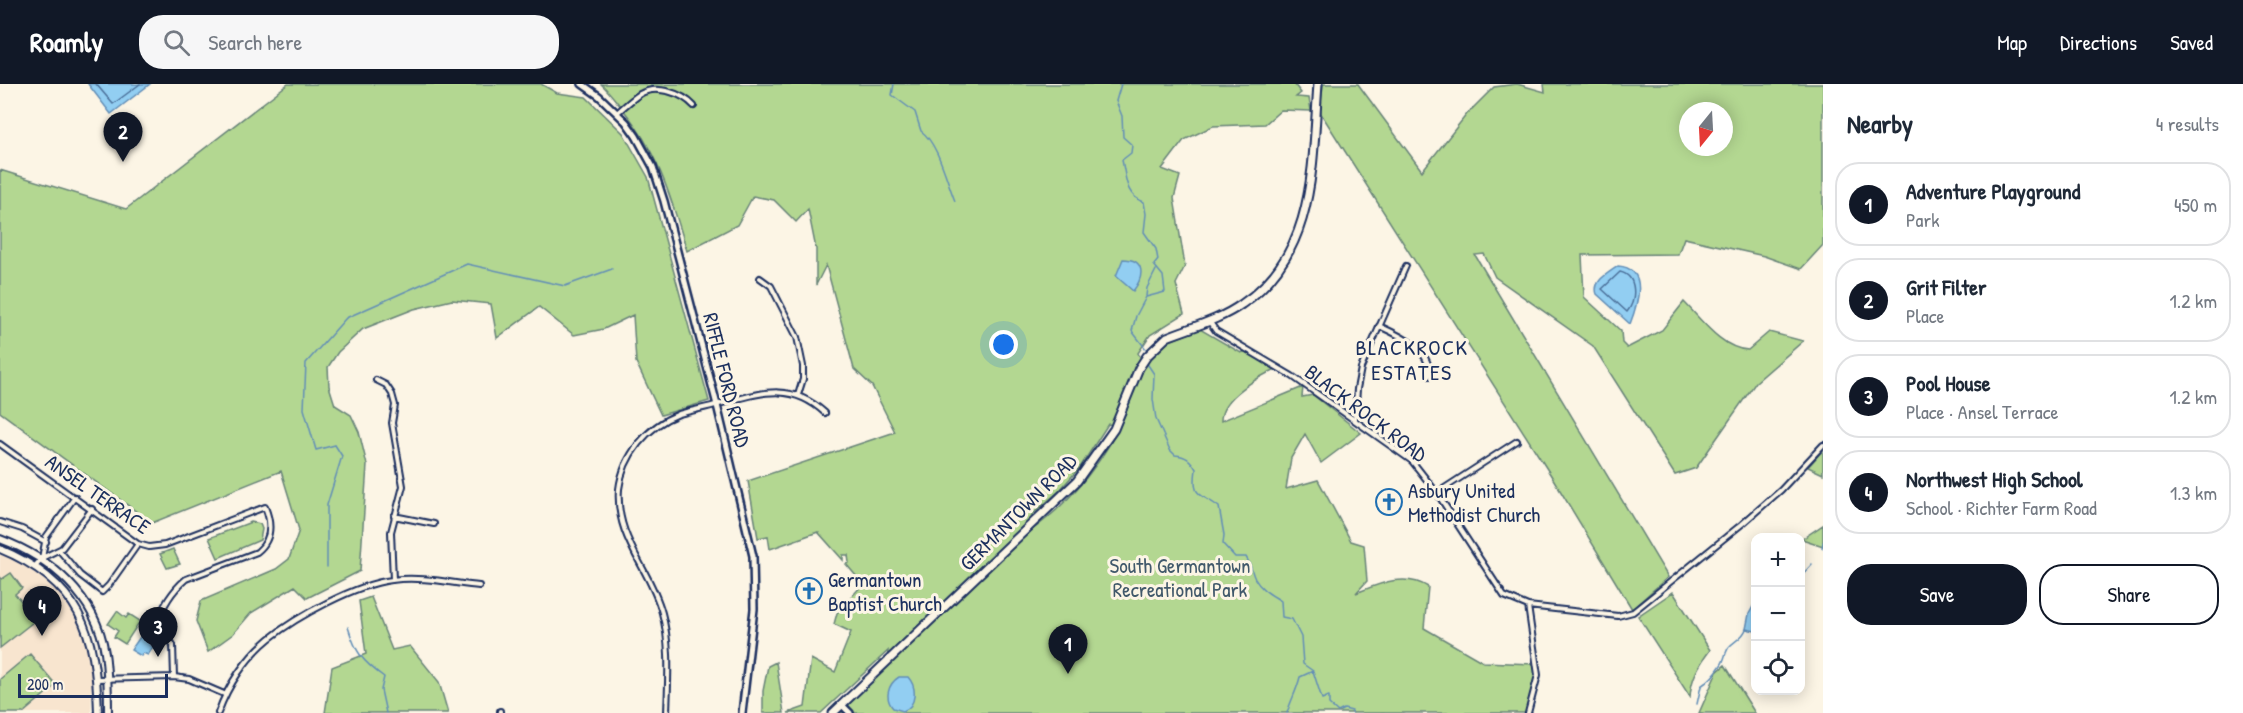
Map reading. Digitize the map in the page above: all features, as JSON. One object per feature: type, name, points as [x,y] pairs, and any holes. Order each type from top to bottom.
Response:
[{"type":"main road","name":"GERMANTOWN ROAD","points":[[833,713],[1077,481],[1114,429],[1139,368],[1158,343],[1167,337],[1228,313],[1259,291],[1282,265],[1293,245],[1308,197],[1318,84]]},
{"type":"main road","points":[[0,539],[42,558],[72,584],[88,609],[105,650],[108,713]]},
{"type":"main road","points":[[0,549],[35,566],[64,592],[75,609],[90,641],[97,679],[98,713]]},
{"type":"street","name":"RIFFLE FORD ROAD","points":[[582,84],[617,113],[636,136],[653,167],[717,405],[753,556],[754,609],[742,713]]},
{"type":"street","points":[[617,113],[639,94],[653,90],[678,94],[694,106]]},
{"type":"street","points":[[1355,420],[1359,376],[1406,266]]},
{"type":"street","points":[[760,278],[771,286],[797,336],[803,366],[803,379],[798,395]]},
{"type":"street","name":"BLACK ROCK ROAD","points":[[1209,321],[1216,331],[1292,376],[1412,461],[1437,493],[1504,596],[1528,606],[1618,616],[1633,612],[1747,520],[1781,490],[1823,445]]},
{"type":"street","points":[[1379,326],[1402,337],[1418,350],[1429,365],[1429,376]]},
{"type":"street","points":[[376,380],[386,385],[395,405],[392,423],[403,486],[394,516],[390,543],[393,580]]},
{"type":"street","points":[[667,713],[669,662],[667,637],[655,593],[624,534],[619,505],[620,488],[627,461],[642,439],[651,431],[680,414],[768,392],[798,395],[814,402],[825,413]]},
{"type":"street","points":[[1437,493],[1517,441]]},
{"type":"street","name":"ANSEL TERRACE","points":[[0,444],[138,544],[148,547],[165,545],[265,507],[271,527],[270,535],[261,548],[257,552],[186,579],[180,584],[161,613],[159,623],[173,645],[174,677]]},
{"type":"street","points":[[42,558],[46,537],[75,497]]},
{"type":"street","points":[[35,566],[42,558],[59,550],[92,509]]},
{"type":"street","points":[[394,516],[434,524]]},
{"type":"street","points":[[0,522],[22,529],[46,542]]},
{"type":"street","points":[[59,550],[80,575],[102,592],[138,544]]},
{"type":"street","points":[[218,713],[225,694],[244,666],[270,638],[338,598],[361,588],[393,580],[434,581],[479,586]]},
{"type":"street","points":[[1528,606],[1538,675],[1528,713]]},
{"type":"street","points":[[97,679],[174,677],[189,679],[225,694]]},
{"type":"street","points":[[842,705],[850,713]]},
{"type":"shaded area","points":[[0,553],[32,568],[49,582],[76,616],[88,645],[92,671],[91,713],[0,713]]},
{"type":"green space","points":[[288,84],[541,84],[557,93],[586,97],[623,133],[648,177],[709,401],[661,415],[636,362],[633,315],[604,329],[574,335],[539,307],[497,338],[491,304],[452,300],[414,309],[363,329],[338,352],[328,367],[329,386],[335,405],[351,415],[359,432],[367,465],[360,571],[307,598],[295,586],[251,613],[233,634],[208,652],[196,621],[201,601],[276,569],[289,559],[299,530],[281,471],[152,523],[0,412],[0,170],[126,209]]},
{"type":"green space","name":"South Germantown Recreational Park","points":[[601,84],[1294,84],[1301,93],[1296,97],[1309,98],[1311,111],[1281,110],[1265,124],[1213,126],[1184,140],[1162,169],[1180,176],[1174,198],[1185,266],[1176,284],[1184,314],[1150,335],[1138,353],[1144,364],[1167,342],[1200,329],[1241,353],[1249,350],[1278,368],[1261,376],[1234,396],[1222,412],[1221,421],[1303,387],[1302,397],[1313,395],[1361,433],[1321,463],[1305,434],[1291,458],[1286,489],[1318,480],[1351,541],[1364,545],[1367,581],[1356,593],[1392,581],[1410,580],[1419,583],[1428,587],[1424,628],[1483,662],[1536,664],[1538,674],[1526,713],[839,713],[887,659],[888,651],[821,713],[788,713],[805,707],[811,659],[835,672],[851,632],[834,624],[837,613],[863,584],[846,564],[849,563],[848,555],[843,555],[843,560],[818,532],[770,549],[768,536],[758,538],[748,481],[895,432],[872,386],[854,369],[826,265],[816,285],[816,249],[808,209],[796,222],[774,200],[753,196],[737,225],[687,251],[655,159],[635,125]],"holes":[[[1124,409],[1127,410],[1119,427],[1110,444],[1087,477],[1059,507],[1029,532],[1032,515],[1059,491],[1081,466],[1108,424],[1119,426]]]},
{"type":"green space","points":[[1323,84],[1358,84],[1422,171],[1467,114],[1494,87],[1517,84],[1545,92],[1544,84],[1823,84],[1823,245],[1801,269],[1764,256],[1684,238],[1678,254],[1582,255],[1584,297],[1621,331],[1622,343],[1627,348],[1662,330],[1684,302],[1721,339],[1738,348],[1748,350],[1769,332],[1803,341],[1756,382],[1696,468],[1675,475],[1593,346],[1495,277],[1484,254],[1475,255],[1668,577],[1632,609],[1552,477],[1320,112]]},
{"type":"green space","points":[[1823,450],[1823,474],[1808,467]]},
{"type":"green space","points":[[251,522],[260,524],[262,529],[260,540],[218,558],[209,538]]},
{"type":"green space","points":[[1823,525],[1823,546],[1805,540],[1805,537]]},
{"type":"green space","points":[[173,549],[180,564],[167,568],[160,554]]},
{"type":"green space","points":[[11,573],[22,588],[15,594],[37,619],[0,648],[0,577],[2,579]]},
{"type":"green space","points":[[1673,592],[1710,650],[1696,672],[1690,697],[1638,616]]},
{"type":"green space","points":[[371,597],[392,650],[410,646],[439,682],[448,713],[325,713],[332,667],[366,654],[359,601]]},
{"type":"green space","points":[[117,611],[126,618],[129,614],[140,621],[125,644],[114,637],[118,631],[108,624]]},
{"type":"green space","points":[[30,654],[56,685],[23,713],[0,713],[0,679]]},
{"type":"green space","points":[[776,662],[784,713],[763,713],[763,691],[768,666]]},
{"type":"green space","points":[[1725,665],[1755,713],[1699,713],[1717,672]]},
{"type":"water","points":[[88,84],[150,84],[111,114]]},
{"type":"water","points":[[1123,259],[1136,262],[1141,270],[1137,286],[1133,291],[1116,276]]},
{"type":"water","points":[[1618,266],[1628,268],[1638,280],[1638,298],[1630,324],[1597,294],[1599,281]]},
{"type":"water","points":[[1751,610],[1751,630],[1746,629]]},
{"type":"water","points":[[142,634],[151,640],[149,644],[153,647],[148,655],[143,653],[141,656],[131,650]]},
{"type":"water","points":[[899,677],[908,677],[914,691],[911,705],[903,711],[893,708],[888,696],[892,683]]},
{"type":"waterway","points":[[894,84],[892,95],[915,112],[921,131],[937,153],[955,201]]},
{"type":"waterway","points":[[1121,84],[1116,101],[1122,116],[1123,137],[1132,145],[1131,153],[1122,160],[1126,179],[1133,195],[1144,202],[1146,214],[1144,232],[1156,249],[1158,260],[1154,265],[1163,276],[1165,292],[1146,297],[1136,316],[1132,331],[1146,349]]},
{"type":"waterway","points":[[327,567],[327,505],[342,456],[335,445],[316,450],[304,409],[306,363],[346,318],[467,264],[565,286],[612,269]]},
{"type":"waterway","points":[[1146,296],[1147,288],[1156,270]]},
{"type":"waterway","points":[[1146,362],[1154,374],[1153,399],[1156,419],[1170,450],[1175,455],[1187,459],[1196,469],[1196,490],[1219,507],[1224,535],[1223,544],[1235,557],[1246,557],[1257,583],[1281,601],[1282,617],[1292,619],[1301,637],[1303,664],[1313,671],[1322,699],[1329,696],[1329,704],[1338,712],[1344,709],[1352,713]]},
{"type":"waterway","points":[[1822,548],[1823,542]]},
{"type":"waterway","points":[[1805,572],[1812,564]]},
{"type":"waterway","points":[[348,627],[361,656],[384,677],[381,690],[386,713]]},
{"type":"waterway","points":[[1697,704],[1701,686],[1717,671],[1729,647],[1741,637],[1746,629]]},
{"type":"waterway","points":[[1287,713],[1300,677],[1313,671]]},
{"type":"place","name":"Grit Filter","points":[[123,162]]},
{"type":"place","name":"Asbury United Methodist Church","points":[[1389,502]]},
{"type":"place","name":"Germantown Baptist Church","points":[[809,591]]},
{"type":"place","name":"Northwest High School","points":[[42,636]]},
{"type":"place","name":"Pool House","points":[[158,657]]},
{"type":"place","name":"Adventure Playground","points":[[1068,674]]},
{"type":"district","name":"BLACKROCK ESTATES","points":[[1412,360]]}]
